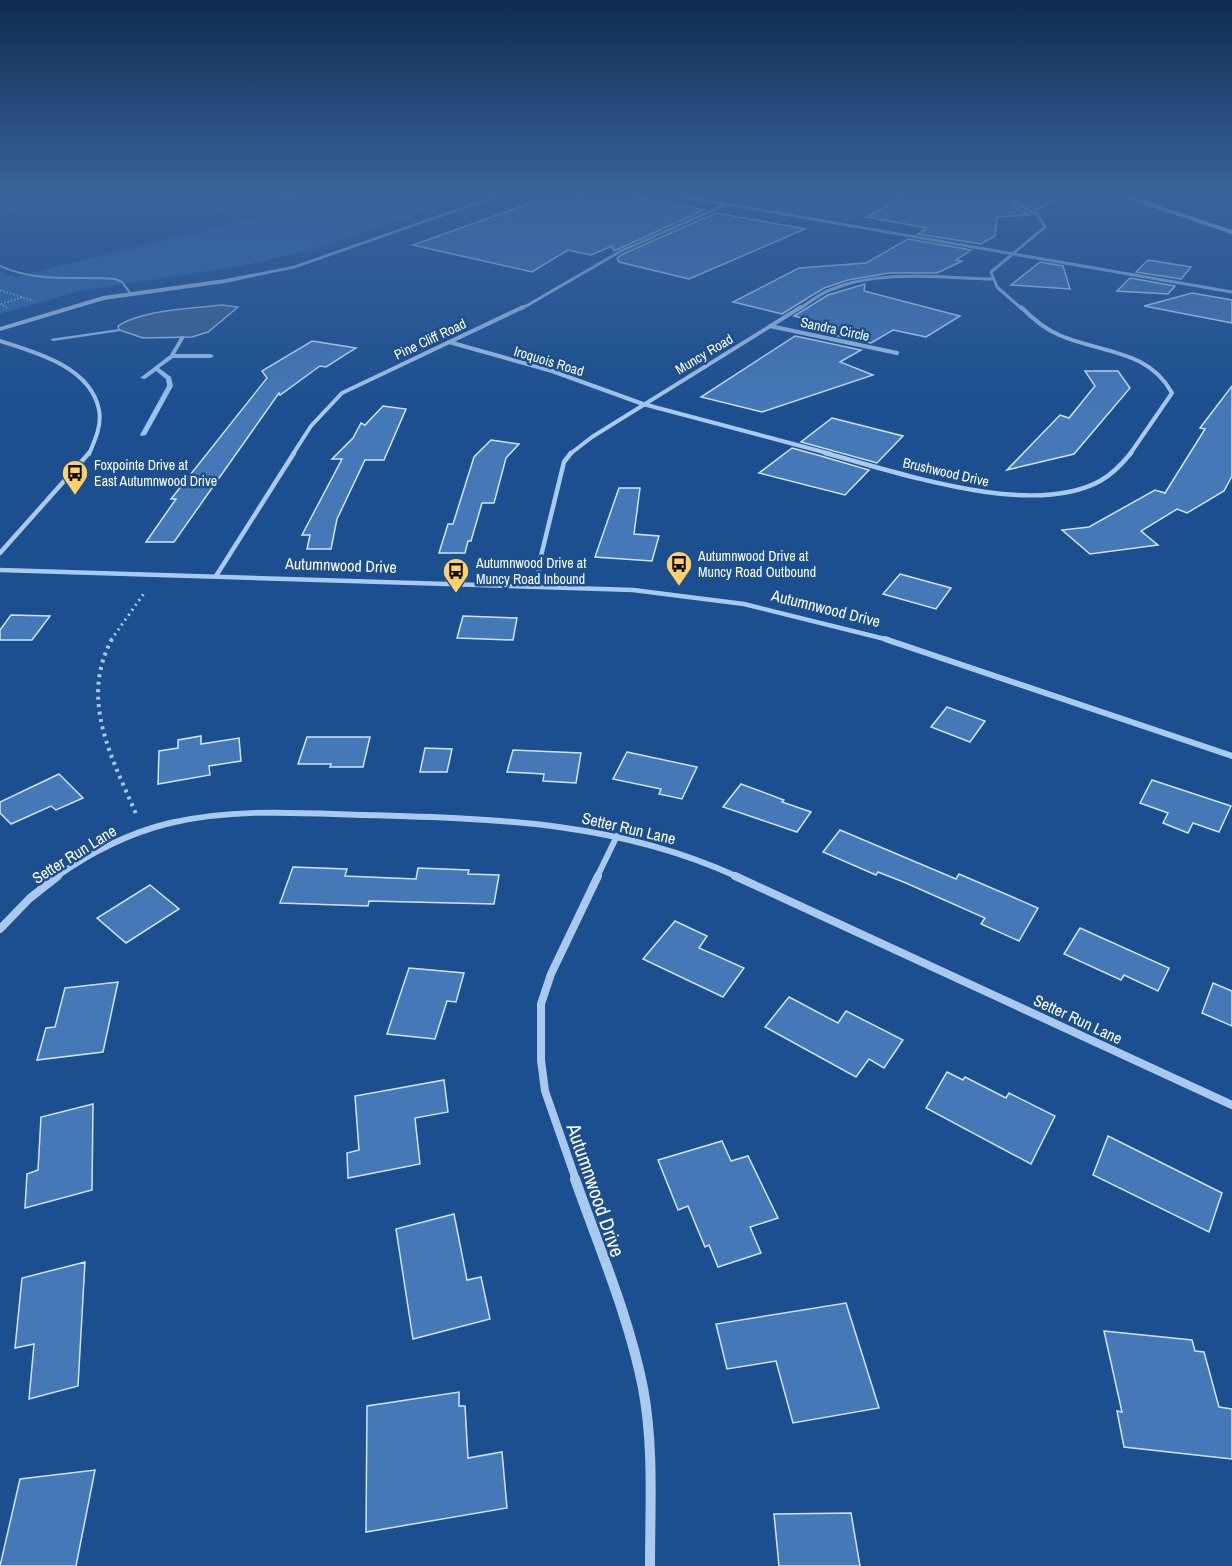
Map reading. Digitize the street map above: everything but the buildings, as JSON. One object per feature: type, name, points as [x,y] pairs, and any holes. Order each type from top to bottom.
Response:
[{"type":"street","points":[[0,329],[78,304],[130,293],[225,280],[294,267]]},
{"type":"street","name":"Pine Cliff Road","points":[[216,576],[311,426],[329,403],[359,383],[519,309],[592,267]]},
{"type":"street","points":[[992,279],[991,272],[996,267]]},
{"type":"street","points":[[1086,267],[1232,292]]},
{"type":"street","name":"Muncy Road","points":[[537,585],[564,462],[571,453],[592,437],[822,294],[851,283],[891,280],[992,279]]},
{"type":"street","name":"Brushwood Drive","points":[[643,404],[981,492],[1034,495],[1070,491],[1099,482],[1114,472],[1125,460],[1170,399],[1173,393],[1169,384],[1165,378],[1137,360],[1057,334],[1039,323],[995,285],[992,279]]},
{"type":"street","name":"Sandra Circle","points":[[769,326],[897,353]]},
{"type":"street","points":[[0,341],[49,359],[78,376],[96,397],[100,418],[96,443],[88,456],[0,553]]},
{"type":"street","name":"Iroquois Road","points":[[448,342],[552,371],[643,404]]},
{"type":"street","name":"Autumnwood Drive","points":[[0,570],[537,585],[670,593],[781,611],[886,639],[1232,756]]},
{"type":"street","name":"Setter Run Lane","points":[[0,929],[12,914],[41,889],[99,852],[143,831],[196,818],[270,812],[513,821],[617,836],[664,849],[718,868],[1232,1105]]},
{"type":"street","name":"Autumnwood Drive","points":[[617,836],[551,974],[541,1004],[541,1060],[545,1091],[632,1344],[643,1388],[651,1447],[650,1566]]},
{"type":"lane","points":[[3,267],[20,274],[115,279],[122,282],[130,293]]},
{"type":"path","points":[[0,290],[40,303]]},
{"type":"path","points":[[9,308],[3,308],[1,304],[23,297]]},
{"type":"path","points":[[26,305],[33,301]]},
{"type":"path","points":[[140,822],[97,705],[96,685],[105,654],[126,616],[146,590]]},
{"type":"shaded area","points":[[57,267],[234,267],[80,291],[0,314],[0,271],[16,277]]},
{"type":"shaded area","points":[[222,305],[238,307],[208,332],[192,337],[143,338],[119,330],[118,326],[140,316],[154,313]]},
{"type":"waterway","points":[[53,339],[119,330]]},
{"type":"waterway","points":[[172,356],[183,337]]},
{"type":"waterway","points":[[156,368],[172,356]]},
{"type":"waterway","points":[[172,356],[211,356]]},
{"type":"waterway","points":[[143,378],[156,368]]},
{"type":"waterway","points":[[143,435],[170,386],[169,378],[156,368]]},
{"type":"place","name":"Foxpointe Drive at East Autumnwood Drive","points":[[75,496]]},
{"type":"place","name":"Autumnwood Drive at Muncy Road Outbound","points":[[679,587]]},
{"type":"place","name":"Autumnwood Drive at Muncy Road Inbound","points":[[456,594]]}]
